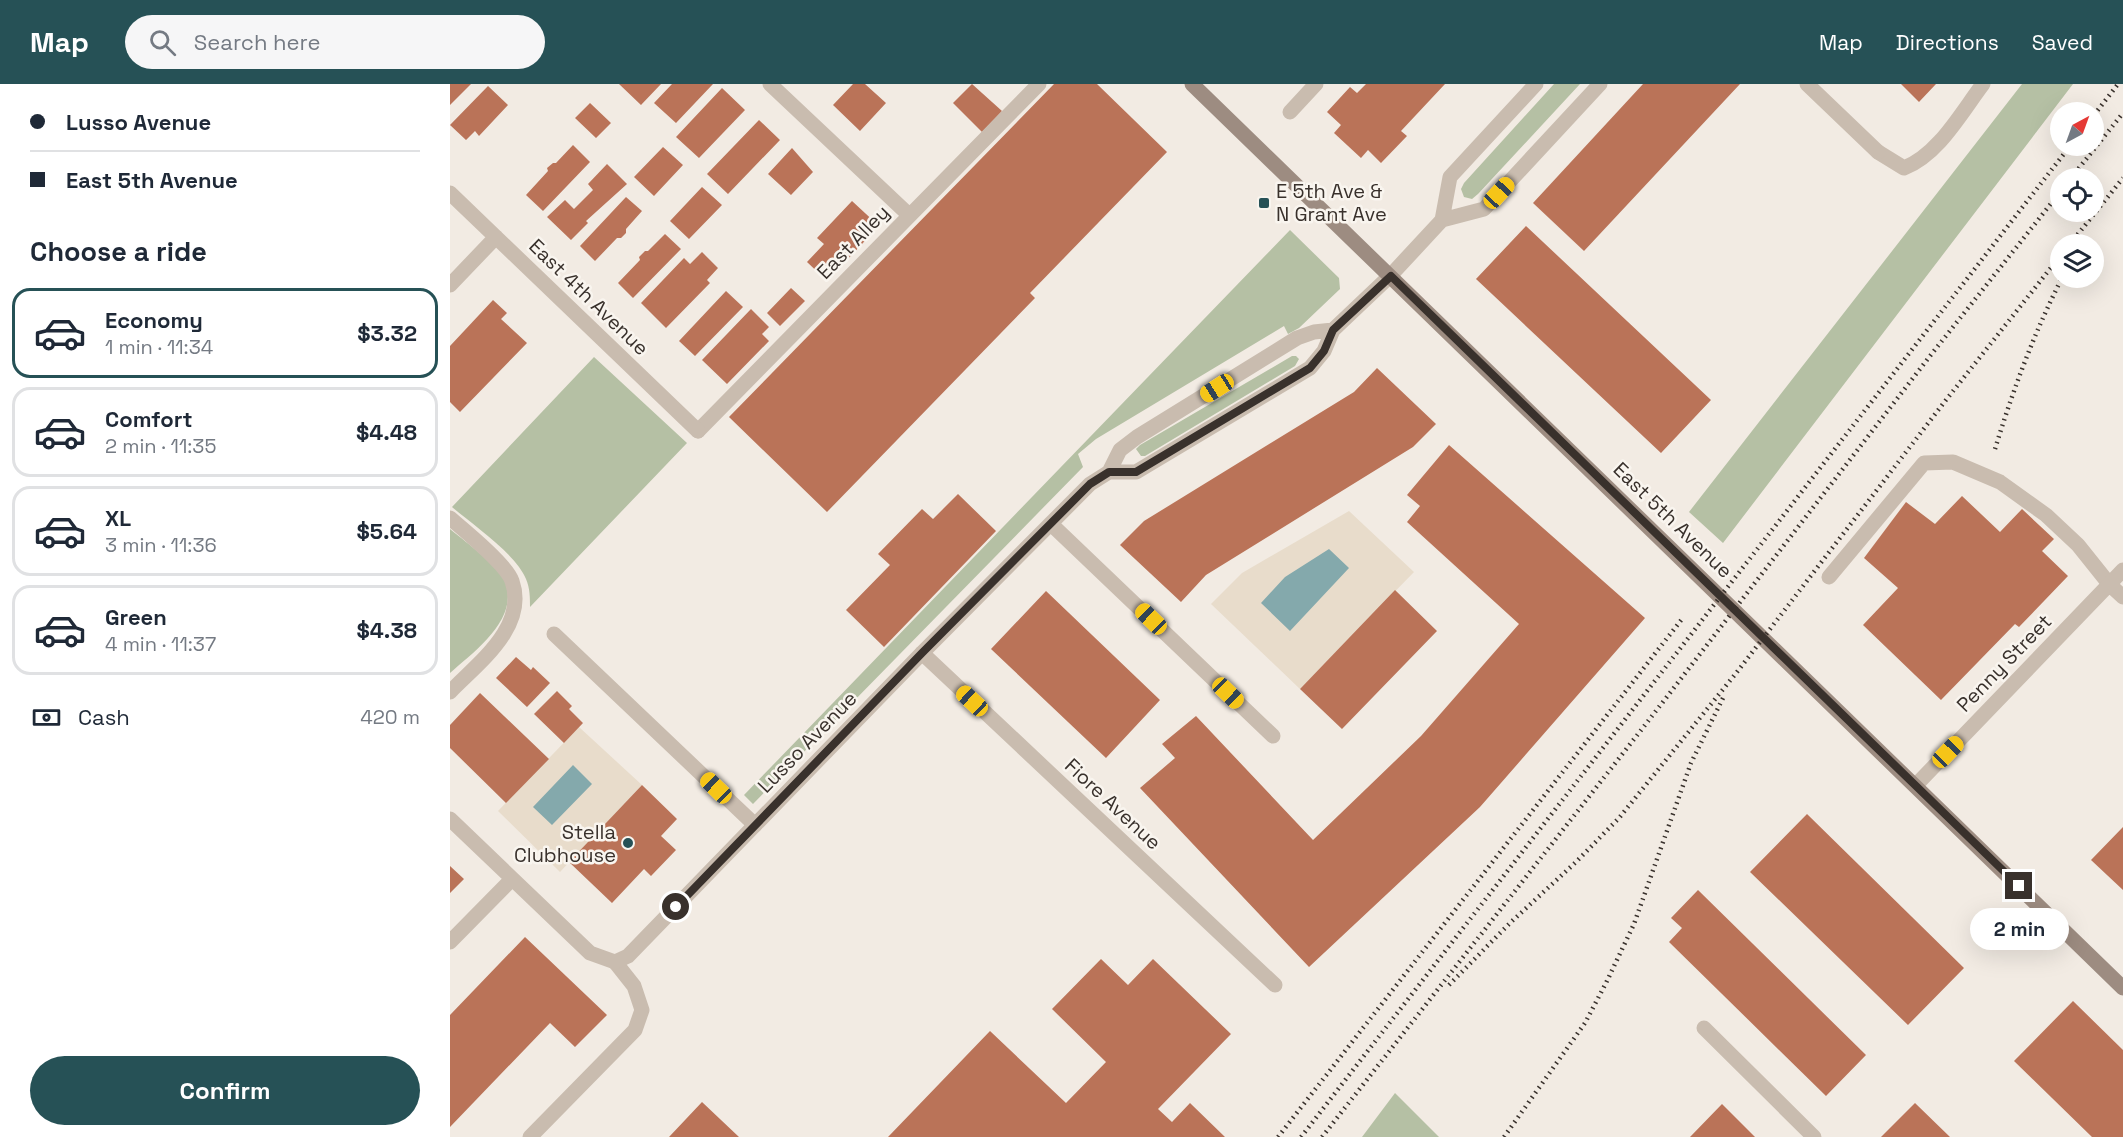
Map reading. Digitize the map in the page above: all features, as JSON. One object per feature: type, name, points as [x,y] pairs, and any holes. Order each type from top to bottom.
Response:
[{"type":"main road","name":"East 5th Avenue","points":[[1192,84],[2123,988]]},
{"type":"street","points":[[770,84],[909,215]]},
{"type":"street","name":"East Alley","points":[[698,431],[1039,84]]},
{"type":"street","points":[[1290,112],[1316,84]]},
{"type":"street","points":[[1109,472],[1136,472],[1310,368],[1324,351],[1333,330],[1391,276],[1442,220],[1450,177],[1536,84]]},
{"type":"street","points":[[1442,220],[1484,209],[1600,84]]},
{"type":"street","points":[[1807,84],[1878,152],[1904,168],[1918,163],[1933,150],[1983,84]]},
{"type":"street","name":"East 4th Avenue","points":[[450,193],[698,431]]},
{"type":"street","points":[[450,285],[496,237]]},
{"type":"street","name":"Lusso Avenue","points":[[615,962],[628,956],[922,653],[1090,484],[1109,472],[1120,450],[1137,437],[1297,338],[1314,332],[1333,330]]},
{"type":"street","points":[[1829,577],[1924,463],[1953,462],[2000,482],[2046,516],[2078,545],[2109,585],[2123,597]]},
{"type":"street","points":[[450,518],[484,547],[512,579],[516,609],[507,631],[450,692]]},
{"type":"street","points":[[1051,524],[1273,736]]},
{"type":"street","name":"Penny Street","points":[[1916,785],[2123,570]]},
{"type":"street","points":[[554,634],[755,825]]},
{"type":"street","name":"Fiore Avenue","points":[[922,653],[1275,985]]},
{"type":"street","points":[[450,819],[590,953],[615,962],[634,986],[642,1010],[635,1030],[530,1137]]},
{"type":"street","points":[[450,942],[512,879]]},
{"type":"street","points":[[1704,1028],[1814,1137]]},
{"type":"green space","points":[[1554,84],[1580,84],[1478,194],[1472,199],[1464,197],[1461,189],[1464,183]]},
{"type":"green space","points":[[2022,84],[2073,84],[2059,102],[2050,102],[2050,114],[1723,543],[1689,512]]},
{"type":"green space","points":[[1290,230],[1339,278],[1340,289],[1299,328],[1288,334],[1284,326],[1096,439],[1078,454],[1083,467],[753,804],[744,795]]},
{"type":"green space","points":[[1292,356],[1299,359],[1295,366],[1145,456],[1141,456],[1136,449],[1140,445]]},
{"type":"green space","points":[[594,357],[687,443],[530,607],[528,586],[521,569],[504,550],[452,507]]},
{"type":"green space","points":[[450,529],[502,575],[507,590],[507,604],[503,618],[494,630],[450,673]]},
{"type":"green space","points":[[1395,1093],[1439,1137],[1362,1137]]},
{"type":"shaded area","points":[[1349,511],[1414,572],[1300,689],[1211,604],[1242,573]]},
{"type":"shaded area","points":[[579,727],[642,785],[560,872],[498,811]]},
{"type":"water","points":[[1329,549],[1349,568],[1290,631],[1261,603],[1285,577]]},
{"type":"water","points":[[573,765],[592,784],[552,825],[533,807]]},
{"type":"building","points":[[450,84],[471,84],[450,105]]},
{"type":"building","points":[[619,84],[661,84],[641,105]]},
{"type":"building","points":[[672,84],[713,84],[676,123],[654,103]]},
{"type":"building","points":[[853,84],[865,84],[886,103],[860,131],[833,105]]},
{"type":"building","points":[[972,84],[1002,111],[982,132],[953,103]]},
{"type":"building","points":[[1054,84],[1097,84],[1167,152],[1030,293],[1035,298],[827,512],[729,417]]},
{"type":"building","points":[[1366,84],[1445,84],[1401,131],[1407,136],[1381,163],[1368,150],[1361,158],[1334,133],[1341,125],[1327,112],[1350,87],[1357,93]]},
{"type":"building","points":[[1643,84],[1740,84],[1584,251],[1533,203]]},
{"type":"building","points":[[1901,84],[1936,84],[1919,102]]},
{"type":"building","points":[[488,86],[508,105],[479,136],[475,131],[466,140],[450,125]]},
{"type":"building","points":[[722,88],[745,110],[699,158],[676,137]]},
{"type":"building","points":[[590,103],[611,123],[596,138],[575,118]]},
{"type":"building","points":[[759,120],[780,140],[728,194],[707,174]]},
{"type":"building","points":[[573,145],[590,162],[543,211],[526,195],[548,171],[547,168],[556,163]]},
{"type":"building","points":[[663,147],[683,165],[654,196],[634,177]]},
{"type":"building","points":[[792,148],[813,172],[791,195],[768,174]]},
{"type":"building","points":[[607,164],[627,184],[586,221],[588,223],[571,240],[547,217],[565,200],[574,209],[593,190],[588,184]]},
{"type":"building","points":[[702,187],[722,205],[689,239],[670,221]]},
{"type":"building","points":[[626,197],[642,211],[626,229],[626,233],[621,238],[617,238],[595,261],[580,246]]},
{"type":"building","points":[[852,201],[879,226],[827,281],[807,262],[824,244],[817,238]]},
{"type":"building","points":[[1526,226],[1711,400],[1661,453],[1476,279]]},
{"type":"building","points":[[665,234],[681,249],[633,298],[618,283],[640,260],[639,257]]},
{"type":"building","points":[[702,252],[718,268],[707,280],[710,283],[666,328],[641,303],[684,258],[690,264]]},
{"type":"building","points":[[791,288],[805,301],[780,326],[767,313]]},
{"type":"building","points":[[726,291],[743,307],[695,356],[679,341]]},
{"type":"building","points":[[493,300],[507,313],[501,319],[527,343],[460,412],[450,402],[450,346]]},
{"type":"building","points":[[751,309],[769,327],[762,334],[769,341],[727,384],[702,360]]},
{"type":"building","points":[[1377,368],[1436,424],[1413,447],[1206,575],[1181,602],[1120,545],[1144,521],[1354,392]]},
{"type":"building","points":[[1449,445],[1645,618],[1480,807],[1309,967],[1140,788],[1175,758],[1162,744],[1196,716],[1313,840],[1421,736],[1519,624],[1407,522],[1420,506],[1407,495]]},
{"type":"building","points":[[958,494],[996,531],[884,647],[846,610],[890,565],[878,554],[922,509],[933,519]]},
{"type":"building","points":[[1962,496],[2000,532],[2022,509],[2054,539],[2042,551],[2068,576],[2019,627],[2015,624],[1941,700],[1863,625],[1898,588],[1864,558],[1906,502],[1935,524]]},
{"type":"building","points":[[1395,590],[1437,631],[1342,729],[1300,689]]},
{"type":"building","points":[[1046,591],[1160,700],[1106,758],[991,649]]},
{"type":"building","points":[[516,657],[531,670],[533,667],[550,683],[527,707],[496,678]]},
{"type":"building","points":[[557,691],[572,706],[569,709],[583,723],[564,743],[534,714]]},
{"type":"building","points":[[480,693],[549,759],[506,803],[450,748],[450,725]]},
{"type":"building","name":"Stella Clubhouse","points":[[642,785],[677,819],[661,836],[676,850],[651,876],[644,869],[612,903],[569,862]]},
{"type":"building","points":[[1807,814],[1964,968],[1908,1025],[1750,872]]},
{"type":"building","points":[[2123,827],[2123,890],[2091,860]]},
{"type":"building","points":[[450,866],[464,879],[450,893]]},
{"type":"building","points":[[1698,890],[1866,1055],[1826,1096],[1669,942],[1682,928],[1671,918]]},
{"type":"building","points":[[525,937],[607,1015],[575,1047],[550,1023],[450,1127],[450,1015]]},
{"type":"building","points":[[1101,959],[1128,985],[1153,959],[1231,1034],[1158,1109],[1172,1122],[1190,1103],[1225,1137],[888,1137],[990,1031],[1066,1103],[1106,1062],[1052,1009]]},
{"type":"building","points":[[2073,1001],[2123,1050],[2123,1137],[2092,1137],[2014,1061]]},
{"type":"building","points":[[702,1102],[739,1137],[669,1137]]},
{"type":"building","points":[[1915,1103],[1950,1137],[1881,1137]]},
{"type":"building","points":[[1722,1104],[1755,1137],[1690,1137]]},
{"type":"railway","points":[[2104,102],[2118,84]]},
{"type":"railway","points":[[2079,168],[2123,113]]},
{"type":"railway","points":[[1301,1137],[2062,156]]},
{"type":"railway","points":[[2078,234],[2123,178]]},
{"type":"railway","points":[[1322,1137],[2050,205]]},
{"type":"railway","points":[[1449,985],[1619,818],[1737,672],[2050,269]]},
{"type":"railway","points":[[1995,449],[2025,362],[2057,288]]},
{"type":"railway","points":[[1278,1137],[1682,619]]},
{"type":"railway","points":[[1504,1137],[1585,1023],[1606,983],[1634,924],[1691,763],[1724,696]]},
{"type":"place","name":"E 5th Ave & N Grant Ave","points":[[1264,203]]},
{"type":"place","name":"Stella Clubhouse","points":[[628,843]]},
{"type":"route","points":[[676,907],[922,653],[1090,484],[1109,472],[1136,472],[1310,368],[1324,351],[1333,330],[1391,276],[2019,886]]}]
